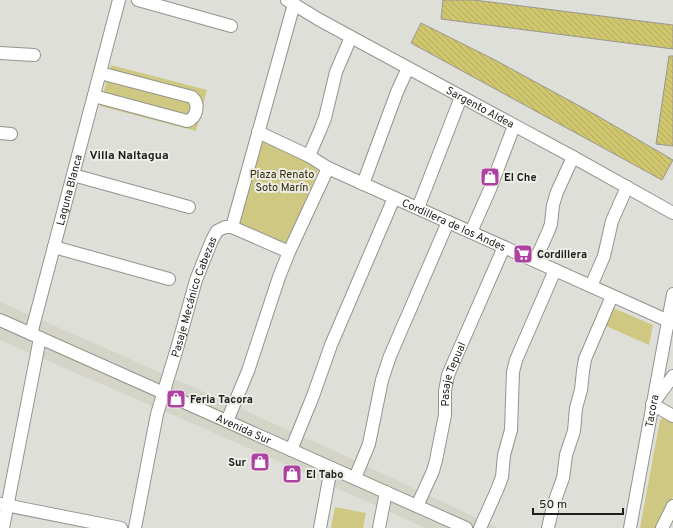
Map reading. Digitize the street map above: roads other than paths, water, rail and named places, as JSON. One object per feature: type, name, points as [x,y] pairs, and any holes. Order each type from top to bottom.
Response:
[{"type":"street","name":"Laguna Blanca","points":[[3,528],[4,505],[35,336],[54,247],[119,0]]},
{"type":"street","points":[[138,0],[232,26]]},
{"type":"street","name":"Sargento Aldea","points":[[291,2],[351,37],[673,213]]},
{"type":"street","name":"Pasaje Mecánico Cabezas","points":[[135,528],[157,414],[196,280],[217,231],[225,227],[232,227],[291,2]]},
{"type":"street","points":[[309,156],[323,123],[336,72],[351,37]]},
{"type":"street","points":[[0,53],[34,55]]},
{"type":"street","points":[[363,184],[397,92],[408,68]]},
{"type":"street","points":[[94,96],[183,121],[194,118],[197,107],[196,101],[192,97],[100,73]]},
{"type":"street","points":[[418,208],[461,97]]},
{"type":"street","points":[[471,232],[490,189],[514,126]]},
{"type":"street","name":"Cordillera de los Andes","points":[[258,132],[309,156],[328,168],[671,322]]},
{"type":"street","points":[[535,261],[548,232],[556,192],[573,157]]},
{"type":"street","points":[[227,421],[248,371],[273,292],[289,252],[328,168]]},
{"type":"street","points":[[73,175],[189,208]]},
{"type":"street","points":[[591,286],[604,256],[612,221],[627,187]]},
{"type":"street","points":[[291,450],[313,396],[331,345],[394,198]]},
{"type":"street","points":[[355,478],[369,444],[374,425],[379,391],[390,356],[448,222]]},
{"type":"street","points":[[232,227],[289,252]]},
{"type":"street","points":[[54,247],[169,279]]},
{"type":"street","name":"Pasaje Tepual","points":[[417,506],[433,471],[436,460],[445,415],[445,391],[448,375],[504,247]]},
{"type":"street","points":[[480,528],[502,477],[504,455],[511,430],[513,372],[516,360],[555,270]]},
{"type":"street","name":"Tacora","points":[[630,528],[652,404],[671,322],[673,294]]},
{"type":"street","points":[[548,528],[553,506],[563,478],[566,455],[574,432],[576,408],[581,390],[582,371],[585,359],[612,296]]},
{"type":"street","name":"Avenida Sur","points":[[0,320],[466,528]]},
{"type":"street","points":[[673,376],[652,404],[673,416]]},
{"type":"street","points":[[320,528],[331,468]]},
{"type":"street","points":[[379,528],[386,492]]},
{"type":"street","points":[[4,505],[121,528]]},
{"type":"street","points":[[662,528],[673,506]]},
{"type":"place","name":"El Che","points":[[490,177]]},
{"type":"place","name":"Cordillera","points":[[523,254]]},
{"type":"place","name":"Feria Tacora","points":[[176,399]]},
{"type":"place","name":"Sur","points":[[260,462]]},
{"type":"place","name":"El Tabo","points":[[292,474]]},
{"type":"district","name":"Villa Naltagua","points":[[129,155]]},
{"type":"park label","name":"Plaza Renato Soto Marín","points":[[282,180]]}]
